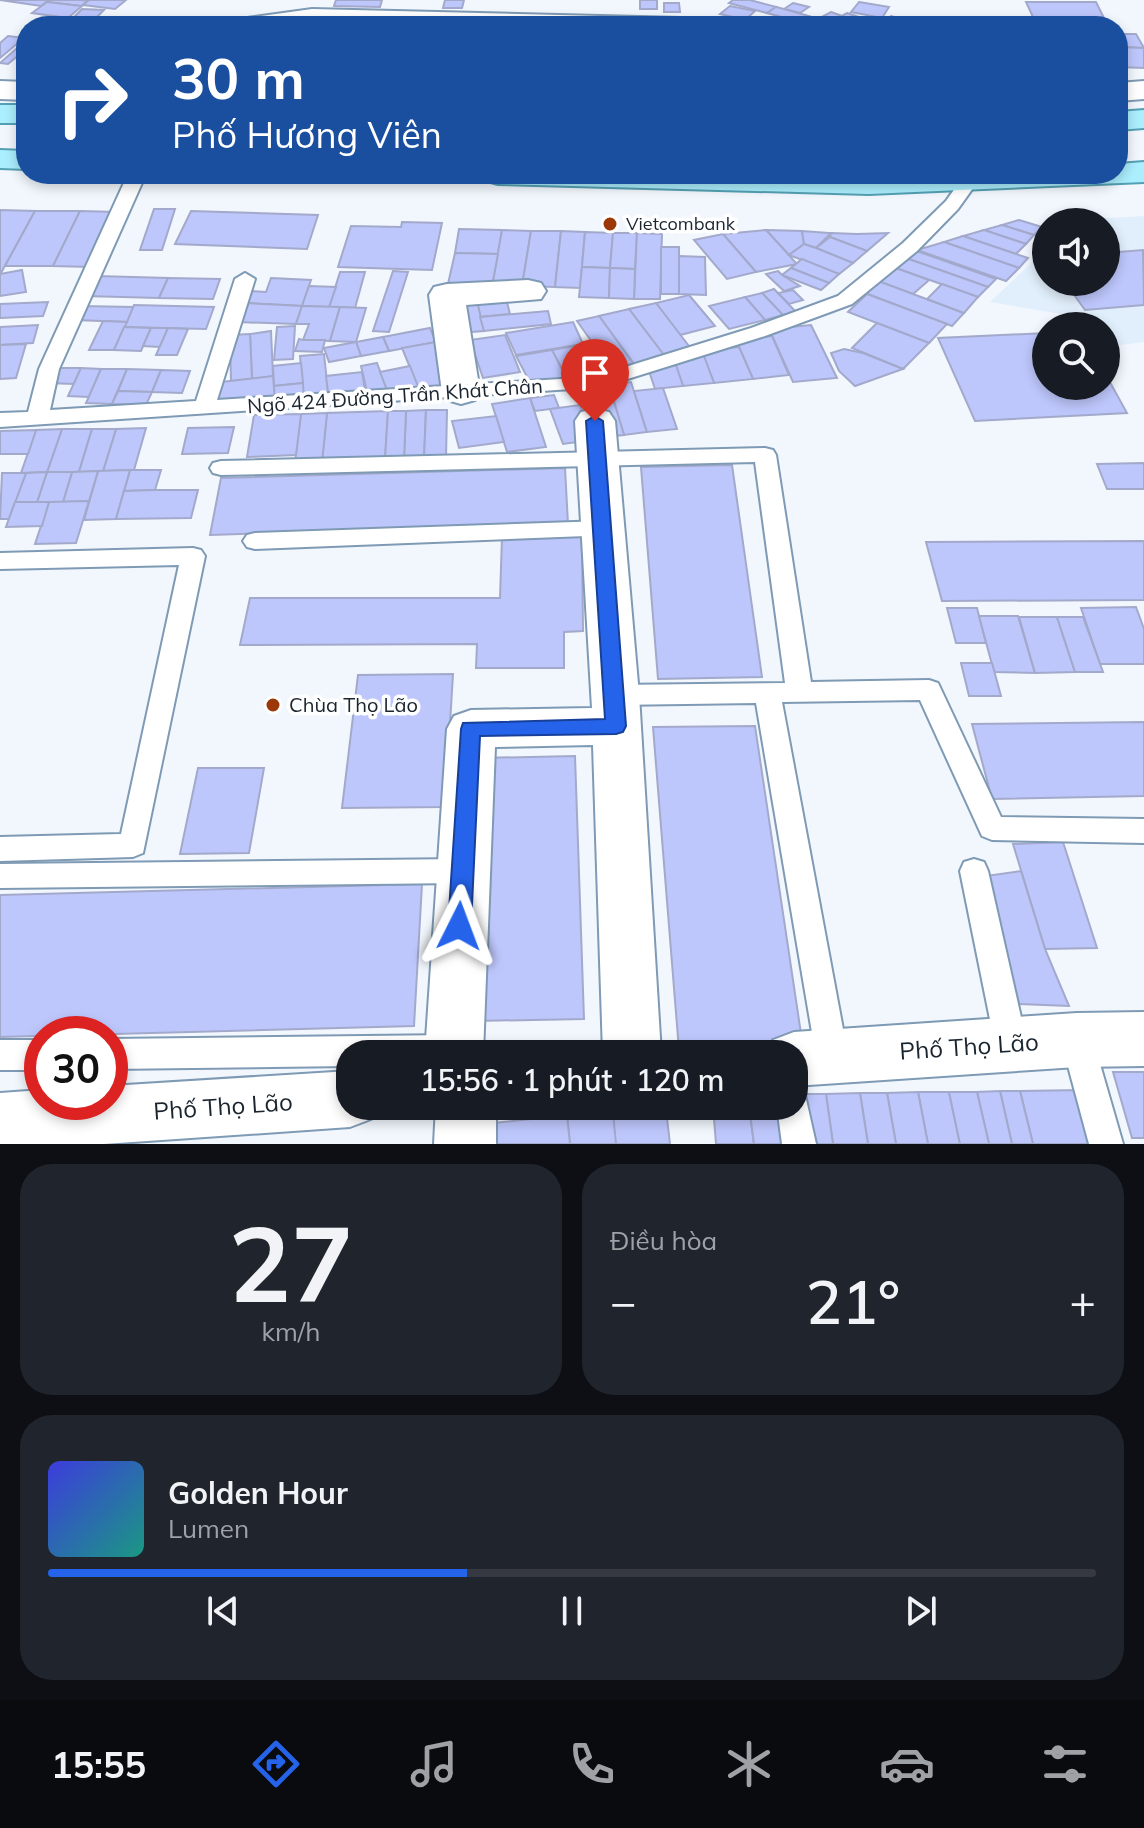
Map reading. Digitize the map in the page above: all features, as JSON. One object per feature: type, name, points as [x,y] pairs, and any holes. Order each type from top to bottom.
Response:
[{"type":"street","points":[[287,16],[315,9],[555,11],[620,16]]},
{"type":"street","points":[[461,392],[447,295],[528,291]]},
{"type":"street","points":[[597,439],[615,711],[631,1040]]},
{"type":"street","points":[[454,1040],[471,729],[615,711]]},
{"type":"street","name":"Phố Thọ Lão","points":[[813,1057],[1077,1040],[1144,1039]]},
{"type":"street","name":"Phố Thọ Lão","points":[[0,1122],[336,1100]]},
{"type":"street","points":[[465,1144],[466,1120]]},
{"type":"lane","points":[[37,418],[49,369],[132,184]]},
{"type":"lane","name":"Ngõ 424 Đường Trần Khát Chân","points":[[0,420],[595,383],[758,332],[845,300],[910,247],[952,205],[967,184]]},
{"type":"lane","points":[[204,409],[245,279]]},
{"type":"lane","points":[[221,468],[597,439],[765,455],[799,691]]},
{"type":"lane","points":[[255,541],[604,529]]},
{"type":"lane","points":[[0,561],[193,556],[133,845],[0,849]]},
{"type":"lane","points":[[615,711],[767,692],[929,690],[992,828],[1144,831]]},
{"type":"lane","points":[[767,692],[813,1057]]},
{"type":"lane","points":[[0,876],[463,871]]},
{"type":"lane","points":[[974,871],[1011,1044]]},
{"type":"lane","points":[[1077,1040],[1106,1144]]},
{"type":"lane","points":[[128,1054],[336,1053]]},
{"type":"lane","points":[[0,1055],[24,1055]]},
{"type":"lane","points":[[795,1120],[799,1144]]},
{"type":"shaded area","points":[[1144,216],[1144,342],[1120,345],[1120,312],[1049,312],[990,302],[1032,262],[1032,296],[1120,296],[1120,217]]},
{"type":"building","points":[[0,0],[49,0],[41,6]]},
{"type":"building","points":[[89,0],[126,0],[115,9],[83,5]]},
{"type":"building","points":[[336,0],[382,0],[380,7],[334,6]]},
{"type":"building","points":[[445,0],[464,0],[462,8],[443,8]]},
{"type":"building","points":[[640,0],[657,0],[657,9],[640,9]]},
{"type":"building","points":[[733,0],[750,0],[776,7],[767,13],[729,3]]},
{"type":"building","points":[[88,1],[81,6],[47,2]]},
{"type":"building","points":[[47,2],[82,6],[70,16],[32,13]]},
{"type":"building","points":[[859,2],[889,7],[883,16],[851,12]]},
{"type":"building","points":[[1026,2],[1096,2],[1103,16],[1033,16]]},
{"type":"building","points":[[664,3],[679,3],[680,12],[664,12]]},
{"type":"building","points":[[793,3],[809,7],[800,13],[784,9]]},
{"type":"building","points":[[730,6],[755,11],[749,16],[720,14]]},
{"type":"building","points":[[776,7],[809,16],[778,16],[767,13]]},
{"type":"building","points":[[82,9],[104,10],[98,16],[75,16]]},
{"type":"building","points":[[1128,34],[1136,34],[1144,48],[1128,47]]},
{"type":"building","points":[[8,36],[16,37],[16,45],[0,58],[0,43]]},
{"type":"building","points":[[1128,47],[1144,48],[1144,68],[1128,67]]},
{"type":"building","points":[[16,49],[16,57],[8,64],[0,63]]},
{"type":"building","points":[[154,209],[175,209],[162,250],[140,250]]},
{"type":"building","points":[[0,210],[35,211],[1,273],[0,273]]},
{"type":"building","points":[[35,211],[80,211],[53,266],[5,266]]},
{"type":"building","points":[[80,211],[117,212],[91,267],[53,266]]},
{"type":"building","points":[[191,211],[318,215],[307,249],[175,244]]},
{"type":"building","points":[[1019,220],[1032,224],[1032,234],[1002,225]]},
{"type":"building","points":[[402,222],[442,223],[432,270],[338,267],[351,226],[401,227]]},
{"type":"building","points":[[1002,225],[1032,234],[1032,237],[1026,244],[984,230]]},
{"type":"building","points":[[459,229],[502,230],[498,254],[455,253]]},
{"type":"building","points":[[502,230],[531,231],[522,286],[492,286]]},
{"type":"building","points":[[766,230],[802,231],[804,244],[789,255]]},
{"type":"building","points":[[766,230],[797,264],[756,272],[723,234]]},
{"type":"building","points":[[984,230],[1026,244],[1016,254],[963,236]]},
{"type":"building","points":[[531,231],[561,231],[555,287],[522,286]]},
{"type":"building","points":[[561,231],[585,232],[580,288],[555,287]]},
{"type":"building","points":[[802,231],[831,233],[816,248],[804,244]]},
{"type":"building","points":[[585,232],[613,233],[610,268],[582,267]]},
{"type":"building","points":[[613,233],[637,233],[635,269],[610,268]]},
{"type":"building","points":[[637,233],[662,234],[660,299],[634,299]]},
{"type":"building","points":[[831,233],[888,233],[867,251],[830,237]]},
{"type":"building","points":[[723,234],[756,272],[727,279],[694,240]]},
{"type":"building","points":[[963,236],[1028,258],[1019,268],[944,242]]},
{"type":"building","points":[[830,237],[867,251],[853,263],[816,248]]},
{"type":"building","points":[[944,242],[1019,268],[1006,281],[917,250]]},
{"type":"building","points":[[804,244],[853,263],[839,274],[789,255]]},
{"type":"building","points":[[661,247],[679,247],[679,294],[661,294]]},
{"type":"building","points":[[911,249],[996,279],[988,287],[903,257]]},
{"type":"building","points":[[1143,250],[1144,305],[1085,310],[1075,296],[1120,296],[1120,252]]},
{"type":"building","points":[[455,253],[498,254],[492,286],[448,284]]},
{"type":"building","points":[[679,256],[705,257],[706,295],[679,294]]},
{"type":"building","points":[[903,257],[988,287],[978,297],[893,267]]},
{"type":"building","points":[[802,259],[839,274],[829,283],[791,268]]},
{"type":"building","points":[[582,267],[610,268],[609,298],[579,297]]},
{"type":"building","points":[[893,267],[929,280],[913,294],[878,281]]},
{"type":"building","points":[[610,268],[635,269],[634,299],[609,298]]},
{"type":"building","points":[[791,268],[829,283],[821,290],[782,275]]},
{"type":"building","points":[[22,270],[26,292],[0,296],[0,274]]},
{"type":"building","points":[[393,271],[408,272],[389,332],[373,331]]},
{"type":"building","points":[[778,271],[800,286],[784,291],[766,274]]},
{"type":"building","points":[[340,272],[365,272],[355,308],[329,307]]},
{"type":"building","points":[[96,276],[168,278],[159,298],[85,296]]},
{"type":"building","points":[[168,278],[220,279],[213,299],[159,298]]},
{"type":"building","points":[[271,278],[311,280],[302,306],[244,303],[250,291],[266,292]]},
{"type":"building","points":[[878,281],[964,313],[952,326],[865,293]]},
{"type":"building","points":[[942,284],[978,297],[964,313],[927,299]]},
{"type":"building","points":[[309,286],[336,287],[329,307],[302,306]]},
{"type":"building","points":[[774,289],[796,312],[783,315],[762,293]]},
{"type":"building","points":[[793,290],[803,300],[789,304],[778,293]]},
{"type":"building","points":[[762,293],[783,315],[765,320],[745,297]]},
{"type":"building","points":[[867,294],[947,324],[929,343],[848,312]]},
{"type":"building","points":[[689,295],[715,326],[680,335],[656,303]]},
{"type":"building","points":[[745,297],[765,320],[729,329],[709,306]]},
{"type":"building","points":[[506,298],[510,314],[480,317],[477,301]]},
{"type":"building","points":[[450,300],[477,301],[484,331],[457,333]]},
{"type":"building","points":[[48,302],[43,316],[0,318],[0,304]]},
{"type":"building","points":[[244,303],[302,306],[296,324],[237,322]]},
{"type":"building","points":[[656,303],[692,350],[664,356],[629,309]]},
{"type":"building","points":[[134,305],[214,307],[206,329],[124,327]]},
{"type":"building","points":[[81,306],[133,307],[127,322],[75,320]]},
{"type":"building","points":[[302,306],[340,307],[330,341],[303,340],[309,324],[296,324]]},
{"type":"building","points":[[340,307],[366,308],[356,342],[330,341]]},
{"type":"building","points":[[629,309],[667,359],[636,367],[599,316]]},
{"type":"building","points":[[548,311],[551,324],[484,331],[480,317]]},
{"type":"building","points":[[599,316],[636,367],[614,373],[577,321]]},
{"type":"building","points":[[103,321],[127,322],[114,350],[89,350]]},
{"type":"building","points":[[573,322],[583,344],[516,355],[506,333]]},
{"type":"building","points":[[877,323],[929,343],[903,369],[852,348]]},
{"type":"building","points":[[38,325],[33,343],[0,345],[0,327]]},
{"type":"building","points":[[811,325],[837,378],[793,382],[769,329]]},
{"type":"building","points":[[295,326],[293,359],[274,360],[277,327]]},
{"type":"building","points":[[124,327],[151,328],[141,351],[114,350]]},
{"type":"building","points":[[151,328],[168,328],[160,347],[143,346]]},
{"type":"building","points":[[168,328],[188,329],[177,355],[156,355]]},
{"type":"building","points":[[430,328],[436,342],[389,351],[383,337]]},
{"type":"building","points":[[271,331],[273,376],[252,379],[250,334]]},
{"type":"building","points":[[250,334],[252,379],[231,381],[230,335]]},
{"type":"building","points":[[1032,334],[1032,400],[1120,400],[1127,413],[975,421],[938,338]]},
{"type":"building","points":[[505,335],[520,372],[483,378],[470,340]]},
{"type":"building","points":[[772,336],[789,375],[753,379],[736,340]]},
{"type":"building","points":[[383,337],[389,351],[361,356],[356,342]]},
{"type":"building","points":[[299,339],[325,340],[322,352],[295,351]]},
{"type":"building","points":[[356,342],[361,356],[329,362],[324,348]]},
{"type":"building","points":[[436,342],[455,385],[420,392],[402,348]]},
{"type":"building","points":[[591,343],[610,376],[569,383],[552,350]]},
{"type":"building","points":[[26,344],[16,378],[0,379],[0,345]]},
{"type":"building","points":[[739,347],[753,379],[714,383],[701,351]]},
{"type":"building","points":[[844,349],[903,369],[855,386],[839,371],[831,353]]},
{"type":"building","points":[[552,350],[569,383],[532,386],[516,356]]},
{"type":"building","points":[[324,354],[329,400],[304,403],[300,356]]},
{"type":"building","points":[[704,356],[714,383],[683,386],[673,360]]},
{"type":"building","points":[[301,363],[303,383],[274,386],[273,366]]},
{"type":"building","points":[[377,363],[388,392],[368,396],[361,366]]},
{"type":"building","points":[[676,365],[683,386],[655,389],[648,368]]},
{"type":"building","points":[[410,366],[419,389],[389,395],[380,372]]},
{"type":"building","points":[[54,368],[81,368],[74,384],[47,383]]},
{"type":"building","points":[[81,368],[101,369],[89,397],[68,396]]},
{"type":"building","points":[[101,369],[127,369],[112,404],[86,403]]},
{"type":"building","points":[[127,369],[161,370],[152,392],[118,391]]},
{"type":"building","points":[[161,370],[190,371],[182,393],[152,392]]},
{"type":"building","points":[[362,372],[366,396],[329,400],[326,376]]},
{"type":"building","points":[[273,376],[275,400],[213,406],[213,383]]},
{"type":"building","points":[[631,382],[647,432],[624,435],[609,385]]},
{"type":"building","points":[[303,383],[304,401],[275,404],[274,386]]},
{"type":"building","points":[[609,385],[624,435],[602,437],[587,387]]},
{"type":"building","points":[[663,388],[677,429],[647,432],[634,391]]},
{"type":"building","points":[[118,391],[152,392],[146,405],[112,404]]},
{"type":"building","points":[[554,395],[559,408],[535,411],[530,398]]},
{"type":"building","points":[[530,398],[546,447],[507,452],[492,404]]},
{"type":"building","points":[[580,405],[593,440],[563,444],[550,409]]},
{"type":"building","points":[[426,410],[424,459],[404,459],[406,411]]},
{"type":"building","points":[[426,410],[447,410],[446,458],[424,459]]},
{"type":"building","points":[[388,411],[385,459],[322,462],[327,413]]},
{"type":"building","points":[[388,411],[406,411],[404,459],[385,459]]},
{"type":"building","points":[[327,413],[322,462],[295,462],[301,414]]},
{"type":"building","points":[[301,414],[296,455],[247,457],[254,415]]},
{"type":"building","points":[[496,416],[504,442],[459,448],[452,421]]},
{"type":"building","points":[[234,427],[228,453],[182,454],[188,428]]},
{"type":"building","points":[[146,428],[134,470],[103,471],[116,429]]},
{"type":"building","points":[[62,429],[92,429],[79,472],[47,472]]},
{"type":"building","points":[[62,429],[47,472],[21,473],[36,430]]},
{"type":"building","points":[[92,429],[116,429],[103,471],[79,472]]},
{"type":"building","points":[[36,430],[28,454],[0,454],[0,431]]},
{"type":"building","points":[[1144,463],[1144,489],[1107,489],[1097,464]]},
{"type":"building","points":[[732,465],[762,677],[658,679],[641,467]]},
{"type":"building","points":[[565,468],[568,524],[210,535],[221,478]]},
{"type":"building","points":[[130,470],[161,470],[155,490],[124,491]]},
{"type":"building","points":[[130,470],[116,519],[84,520],[98,471]]},
{"type":"building","points":[[98,471],[89,501],[63,502],[72,472]]},
{"type":"building","points":[[47,472],[72,472],[63,502],[37,502]]},
{"type":"building","points":[[47,472],[37,502],[15,502],[26,473]]},
{"type":"building","points":[[2,473],[26,473],[9,519],[0,519]]},
{"type":"building","points":[[198,490],[191,518],[116,519],[124,491]]},
{"type":"building","points":[[89,501],[76,543],[35,544],[49,502]]},
{"type":"building","points":[[15,502],[49,502],[42,526],[6,527]]},
{"type":"building","points":[[502,537],[582,537],[583,631],[564,632],[564,668],[476,668],[477,644],[240,645],[250,598],[500,598]]},
{"type":"building","points":[[1144,541],[1144,600],[942,601],[926,542]]},
{"type":"building","points":[[1136,607],[1144,629],[1144,664],[1100,664],[1081,608]]},
{"type":"building","points":[[947,608],[977,608],[986,643],[956,643]]},
{"type":"building","points":[[979,616],[1018,616],[1035,673],[994,672]]},
{"type":"building","points":[[1019,617],[1057,617],[1075,672],[1035,673]]},
{"type":"building","points":[[1057,617],[1083,617],[1103,672],[1075,672]]},
{"type":"building","points":[[961,663],[992,663],[1001,696],[969,696]]},
{"type":"building","points":[[453,674],[445,807],[342,808],[358,675]]},
{"type":"building","points":[[1144,722],[1144,796],[992,799],[972,724]]},
{"type":"building","points":[[755,726],[802,1040],[678,1040],[653,727]]},
{"type":"building","points":[[575,756],[584,1019],[474,1021],[480,758]]},
{"type":"building","points":[[198,768],[264,768],[249,853],[180,854]]},
{"type":"building","points":[[1063,842],[1097,948],[1045,949],[1013,844]]},
{"type":"building","points":[[1021,871],[1045,949],[1069,1006],[1019,1004],[986,876]]},
{"type":"building","points":[[422,884],[414,1026],[128,1034],[128,1016],[24,1016],[24,1036],[0,1037],[0,895]]},
{"type":"building","points":[[1113,1072],[1144,1072],[1144,1138],[1132,1138]]},
{"type":"building","points":[[1084,1090],[1092,1144],[1033,1144],[1020,1091]]},
{"type":"building","points":[[1000,1091],[1020,1091],[1033,1144],[1012,1144]]},
{"type":"building","points":[[1000,1091],[1012,1144],[989,1144],[977,1092]]},
{"type":"building","points":[[918,1092],[949,1092],[960,1144],[928,1144]]},
{"type":"building","points":[[918,1092],[928,1144],[896,1144],[887,1093]]},
{"type":"building","points":[[949,1092],[977,1092],[989,1144],[960,1144]]},
{"type":"building","points":[[860,1093],[887,1093],[896,1144],[868,1144]]},
{"type":"building","points":[[860,1093],[868,1144],[833,1144],[826,1094]]},
{"type":"building","points":[[808,1094],[826,1094],[833,1144],[806,1144],[803,1120],[808,1120]]},
{"type":"building","points":[[568,1120],[614,1120],[616,1144],[570,1144]]},
{"type":"building","points":[[568,1120],[570,1144],[496,1144],[494,1123]]},
{"type":"building","points":[[613,1120],[667,1120],[670,1144],[615,1144]]},
{"type":"building","points":[[714,1120],[751,1120],[754,1144],[716,1144]]},
{"type":"building","points":[[751,1120],[793,1120],[796,1144],[754,1144]]},
{"type":"place","name":"Vietcombank","points":[[610,224]]},
{"type":"place","name":"Chùa Thọ Lão","points":[[273,705]]},
{"type":"route","points":[[459,926],[471,729],[616,726],[595,421]]}]
